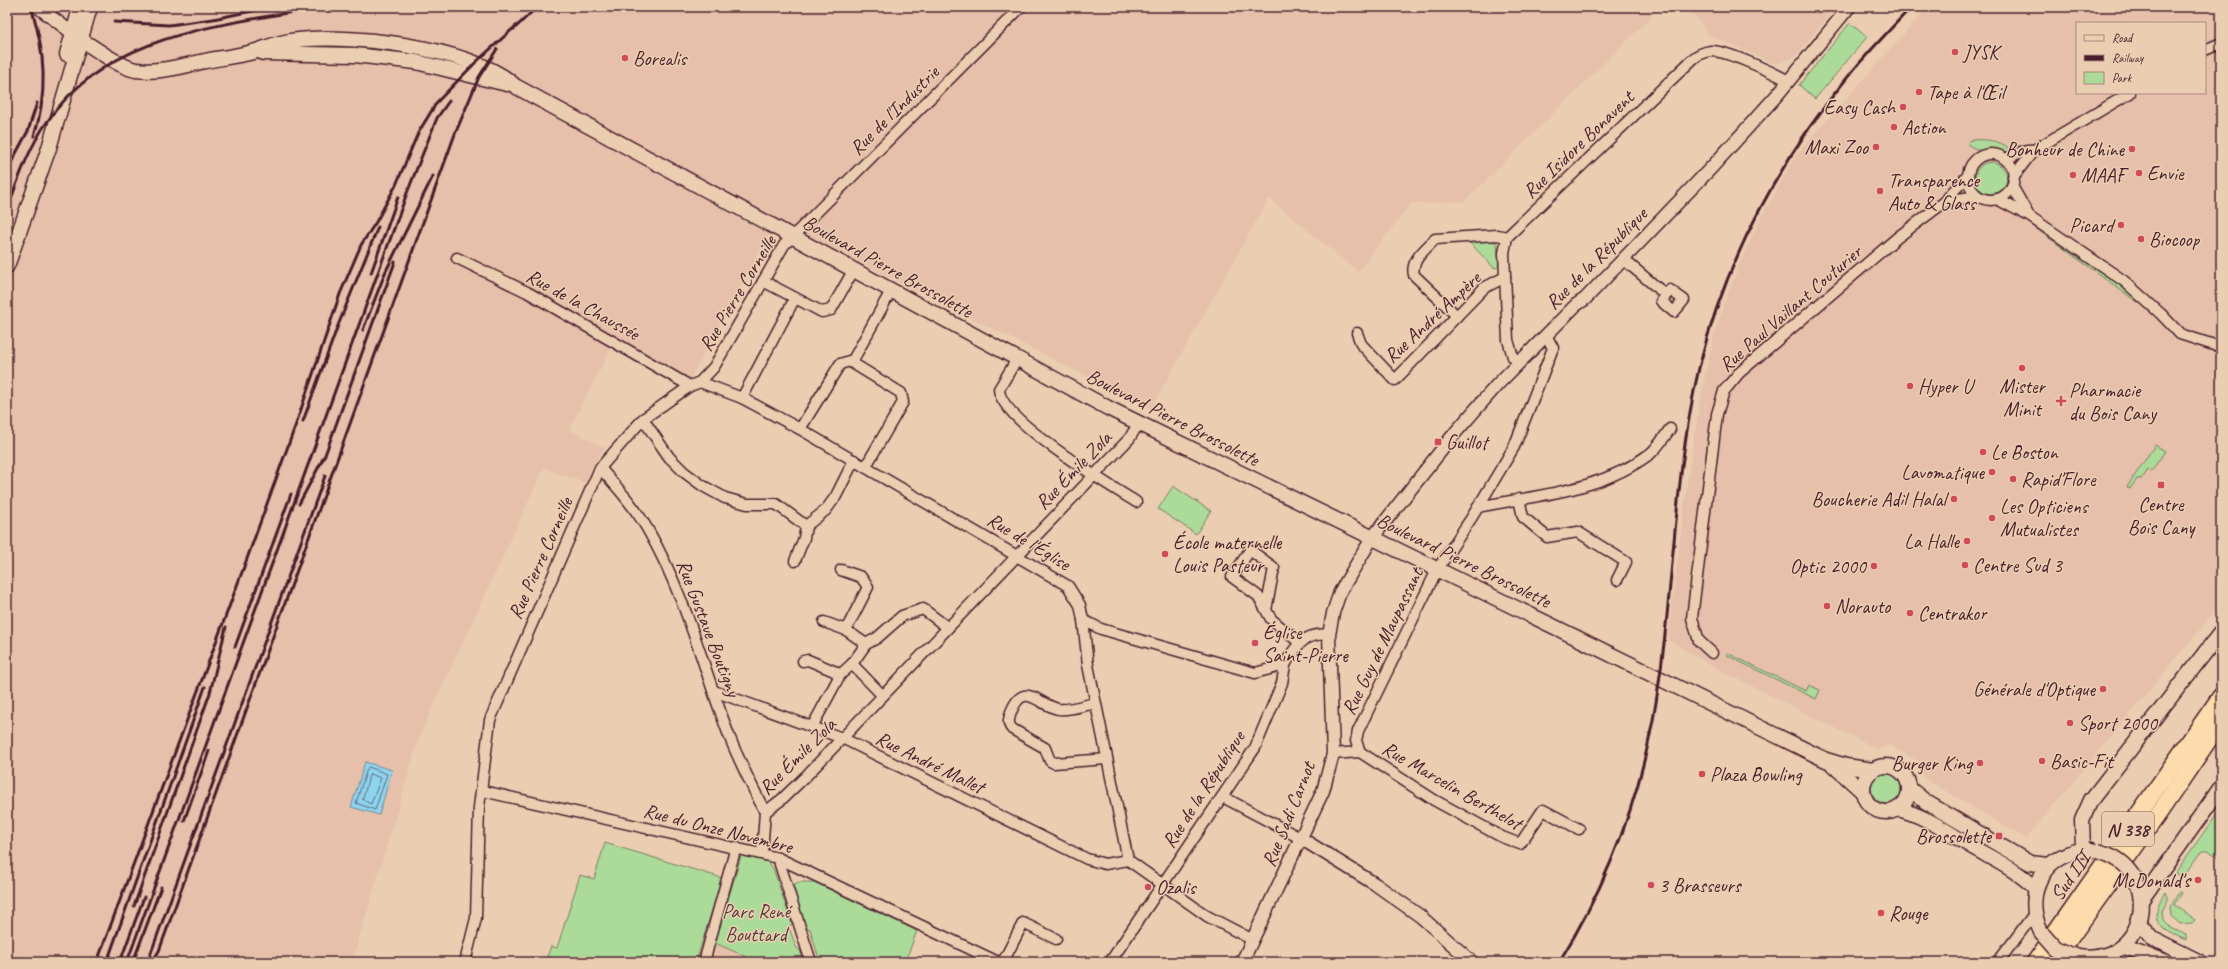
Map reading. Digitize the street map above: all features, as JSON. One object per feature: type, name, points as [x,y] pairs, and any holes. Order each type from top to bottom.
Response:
[{"type":"highway","name":"Sud III","points":[[2035,962],[2221,696]]},
{"type":"highway","name":"Sud III","points":[[2053,962],[2161,810],[2221,722]]},
{"type":"main road","points":[[79,38],[81,7]]},
{"type":"main road","points":[[7,266],[46,156],[79,38],[90,7]]},
{"type":"main road","points":[[79,38],[95,7]]},
{"type":"main road","name":"Boulevard Pierre Brossolette","points":[[79,38],[134,70],[156,71],[252,52],[284,42],[346,38],[370,39],[419,48],[484,67],[504,76],[515,86],[891,291],[1139,423],[1826,760],[1846,766],[1873,770]]},
{"type":"main road","points":[[416,62],[419,48]]},
{"type":"main road","name":"Boulevard Pierre Brossolette","points":[[252,52],[355,55],[416,62],[515,86]]},
{"type":"main road","points":[[2083,850],[2082,820],[2091,800],[2221,632]]},
{"type":"main road","name":"Boulevard Pierre Brossolette","points":[[1826,760],[1863,792]]},
{"type":"main road","points":[[1897,809],[1907,799],[1910,790],[1907,778],[1897,768],[1886,766],[1873,770],[1865,780],[1863,792],[1868,804],[1876,810],[1884,812],[1897,809],[1907,811],[1931,822],[2022,876],[2035,888]]},
{"type":"main road","points":[[2142,899],[2221,786]]},
{"type":"main road","points":[[1910,790],[1926,802],[2030,863],[2050,865]]},
{"type":"main road","points":[[2083,850],[2098,851],[2111,855],[2123,863],[2135,878],[2142,899],[2139,923],[2134,932],[2122,946],[2109,954],[2086,959],[2056,948],[2041,932],[2034,914],[2035,888],[2041,876],[2050,865],[2064,855],[2083,850]]},
{"type":"main road","points":[[2139,923],[2152,938],[2200,962]]},
{"type":"main road","points":[[2122,946],[2166,962]]},
{"type":"street","points":[[38,7],[79,38]]},
{"type":"street","name":"Rue de l'Industrie","points":[[792,236],[1021,7]]},
{"type":"street","name":"Rue de la République","points":[[1372,538],[1455,433],[1519,362],[1623,259],[1712,167],[1789,81],[1849,7]]},
{"type":"street","points":[[2206,50],[2221,43]]},
{"type":"street","name":"Rue Isidore Bonavent","points":[[1507,237],[1694,58],[1702,53],[1717,52],[1774,72],[1789,81]]},
{"type":"street","points":[[2034,150],[2028,149],[2016,154],[2012,158],[2004,159],[1992,155],[1980,157],[1972,164],[1968,175],[1970,187],[1977,196],[1989,200],[1997,199],[2003,196],[2034,150],[2128,94]]},
{"type":"street","points":[[2004,159],[2011,167],[2013,182],[2029,216]]},
{"type":"street","name":"Rue Paul Vaillant Couturier","points":[[1712,653],[1699,641],[1695,633],[1692,618],[1717,414],[1724,391],[1739,373],[1898,237],[1946,201],[1949,195],[1961,185],[1968,175]]},
{"type":"street","name":"Rue Paul Vaillant Couturier","points":[[1946,201],[1977,196]]},
{"type":"street","points":[[1997,199],[2029,216],[2134,289],[2180,334],[2214,345],[2221,349]]},
{"type":"street","points":[[1457,316],[1414,275],[1412,269],[1414,262],[1436,239],[1497,235],[1507,237],[1504,253],[1508,340],[1513,357],[1519,362]]},
{"type":"street","name":"Rue Pierre Corneille","points":[[465,962],[476,918],[479,814],[483,791],[490,720],[600,468],[643,419],[690,386],[700,382],[714,367],[762,281],[784,245],[792,236]]},
{"type":"street","name":"Rue de la Chaussée","points":[[457,258],[527,292],[690,386]]},
{"type":"street","points":[[1623,259],[1666,295]]},
{"type":"street","points":[[762,281],[822,312],[831,310],[853,270]]},
{"type":"street","name":"Rue André Ampère","points":[[1357,333],[1360,344],[1395,380],[1484,288],[1505,278]]},
{"type":"street","points":[[800,428],[840,364],[854,360],[891,291]]},
{"type":"street","points":[[742,398],[796,298]]},
{"type":"street","name":"Rue Guy de Maupassant","points":[[1360,752],[1356,741],[1358,731],[1437,570],[1478,507],[1517,440],[1553,348],[1546,335]]},
{"type":"street","points":[[1017,359],[999,389],[1001,398],[1039,438],[1136,502]]},
{"type":"street","points":[[849,361],[900,393],[903,402],[866,466]]},
{"type":"street","name":"Rue de l'Église","points":[[700,382],[742,398],[800,428],[1068,586],[1080,605],[1095,703],[1128,860]]},
{"type":"street","points":[[643,419],[669,456],[684,472],[703,486],[725,498],[747,504],[776,504],[806,526]]},
{"type":"street","name":"Rue Émile Zola","points":[[762,853],[765,812],[781,800],[842,738],[1016,554],[1129,439],[1139,423]]},
{"type":"street","points":[[1478,507],[1579,488],[1607,479],[1652,452],[1670,429]]},
{"type":"street","points":[[795,561],[804,538],[806,526],[826,510],[836,496],[854,460]]},
{"type":"street","name":"Rue Gustave Boutigny","points":[[600,468],[626,496],[648,529],[671,573],[696,637],[730,739],[765,812]]},
{"type":"street","points":[[1520,499],[1523,517],[1547,537],[1578,532],[1626,562],[1617,580]]},
{"type":"street","name":"Rue Sadi Carnot","points":[[1242,962],[1302,839],[1323,791],[1333,754],[1329,635],[1333,613],[1340,592],[1372,538]]},
{"type":"street","points":[[1266,610],[1274,568],[1250,550],[1232,577],[1258,596],[1271,619],[1300,643]]},
{"type":"street","points":[[842,570],[861,577],[868,587],[846,630]]},
{"type":"street","name":"Rue Émile Zola","points":[[812,726],[840,675],[852,664],[866,644],[877,638],[902,616],[923,609],[947,627]]},
{"type":"street","points":[[1083,620],[1101,629],[1255,673],[1285,666],[1292,652],[1300,643],[1316,634],[1329,635]]},
{"type":"street","points":[[824,622],[846,630],[866,644]]},
{"type":"street","points":[[803,661],[814,663],[840,675]]},
{"type":"street","points":[[852,664],[882,695]]},
{"type":"street","name":"Rue de la République","points":[[1110,962],[1161,884],[1223,797],[1255,748],[1282,683],[1285,666]]},
{"type":"street","name":"Rue André Mallet","points":[[714,691],[842,738],[1087,859],[1105,864],[1128,860]]},
{"type":"street","points":[[1095,703],[1059,710],[1026,695],[1020,696],[1016,700],[1008,719],[1009,725],[1012,729],[1046,750],[1050,761],[1054,763],[1107,759]]},
{"type":"street","name":"Rue Marcelin Berthelot","points":[[1333,754],[1360,752],[1434,800],[1502,837],[1520,844],[1543,810],[1579,829]]},
{"type":"street","name":"Rue du Onze Novembre","points":[[483,791],[736,847],[778,858],[998,962]]},
{"type":"street","points":[[1223,797],[1302,839],[1375,884],[1420,916],[1472,962]]},
{"type":"street","points":[[704,962],[736,847]]},
{"type":"street","points":[[778,858],[811,962]]},
{"type":"street","points":[[1128,860],[1207,916],[1252,940]]},
{"type":"street","points":[[1998,962],[2034,914]]},
{"type":"street","points":[[1003,962],[1023,923],[1056,939]]},
{"type":"shaded area","points":[[7,7],[1661,7],[1465,201],[1411,204],[1358,272],[1269,198],[1151,409],[777,220],[690,379],[616,339],[569,429],[605,448],[593,465],[584,490],[585,483],[544,468],[420,735],[352,962],[7,962]]},
{"type":"shaded area","points":[[1689,7],[1836,7],[1796,56],[1776,64],[1707,34]]},
{"type":"shaded area","points":[[1928,7],[2221,7],[2221,604],[2026,839],[1924,778],[1917,761],[1890,745],[1877,749],[1710,665],[1668,640],[1686,490],[1700,400],[1714,334],[1733,280],[1758,223],[1797,154]]},
{"type":"shaded area","points":[[715,943],[758,962],[710,962]]},
{"type":"green space","points":[[1850,23],[1867,37],[1815,99],[1799,85]]},
{"type":"green space","points":[[1971,140],[1993,141],[2004,145],[2012,152],[1977,150],[1967,144]]},
{"type":"green space","points":[[1988,162],[1994,162],[2004,169],[2007,178],[2006,184],[2000,191],[1994,194],[1988,194],[1978,187],[1975,181],[1975,175],[1982,165]]},
{"type":"green space","points":[[2015,213],[2121,286],[2139,300],[2137,302]]},
{"type":"green space","points":[[1489,240],[1497,243],[1499,266],[1496,268],[1493,267],[1470,243]]},
{"type":"green space","points":[[2155,445],[2165,451],[2151,472],[2148,470],[2142,479],[2137,479],[2130,489],[2127,487]]},
{"type":"green space","points":[[1173,486],[1211,511],[1196,534],[1158,509]]},
{"type":"green space","points":[[1727,653],[1806,691],[1809,685],[1820,690],[1816,699],[1726,655]]},
{"type":"green space","points":[[1884,772],[1890,772],[1899,776],[1903,788],[1899,800],[1890,804],[1884,804],[1875,800],[1871,791],[1871,785],[1875,776]]},
{"type":"green space","points":[[2221,808],[2221,858],[2217,856],[2219,854],[2217,853],[2215,855],[2208,850],[2202,850],[2182,878],[2175,873]]},
{"type":"green space","points":[[605,843],[722,878],[696,962],[545,962],[551,946],[557,948],[580,875],[594,879]]},
{"type":"green space","name":"Parc René Bouttard","points":[[741,856],[766,861],[773,868],[792,924],[789,927],[796,947],[800,950],[804,962],[758,962],[715,943]]},
{"type":"green space","points":[[799,882],[814,882],[917,931],[905,962],[816,962],[815,959],[818,956],[810,929],[805,928],[792,888],[794,884]]},
{"type":"green space","points":[[2179,891],[2181,893],[2174,905],[2195,920],[2192,923],[2180,924],[2171,916],[2170,907]]},
{"type":"green space","points":[[2165,892],[2168,900],[2162,911],[2163,920],[2171,928],[2186,935],[2186,940],[2168,932],[2158,923],[2156,917],[2157,910]]},
{"type":"water","points":[[365,762],[392,770],[379,815],[351,807]]},
{"type":"railway","points":[[31,7],[39,39],[43,72],[41,104],[34,136]]},
{"type":"railway","points":[[114,22],[169,25],[213,19],[272,7]]},
{"type":"railway","points":[[7,210],[19,176],[40,132],[72,92],[102,69],[134,51],[170,38],[245,20],[320,7]]},
{"type":"railway","points":[[514,29],[537,7]]},
{"type":"railway","points":[[1559,962],[1576,934],[1605,876],[1628,815],[1646,752],[1660,676],[1678,499],[1690,411],[1699,368],[1710,328],[1724,289],[1758,212],[1801,139],[1825,105],[1851,73],[1911,7]]},
{"type":"railway","points":[[97,962],[248,556],[296,424],[340,294],[361,245],[376,222],[396,185],[418,133],[437,102],[475,63],[517,25]]},
{"type":"railway","points":[[152,962],[159,951],[455,134],[479,77],[497,49]]},
{"type":"railway","points":[[127,962],[407,193],[437,118],[449,101]]},
{"type":"railway","points":[[7,170],[28,131],[37,103]]},
{"type":"railway","points":[[363,330],[385,273],[433,176]]},
{"type":"railway","points":[[371,273],[398,197]]},
{"type":"railway","points":[[303,421],[337,328],[378,227]]},
{"type":"railway","points":[[299,504],[325,455],[395,262]]},
{"type":"railway","points":[[148,961],[325,476]]},
{"type":"railway","points":[[235,647],[291,494]]},
{"type":"railway","points":[[134,906],[210,693],[226,627]]},
{"type":"railway","points":[[107,962],[205,687]]},
{"type":"railway","points":[[184,821],[209,751]]},
{"type":"railway","points":[[133,962],[161,887]]},
{"type":"railway","points":[[120,962],[144,897]]},
{"type":"place","name":"JYSK","points":[[1955,52]]},
{"type":"place","name":"Borealis","points":[[625,58]]},
{"type":"place","name":"Tape à l'Œil","points":[[1919,92]]},
{"type":"place","name":"Easy Cash","points":[[1903,107]]},
{"type":"place","name":"Action","points":[[1894,127]]},
{"type":"place","name":"Maxi Zoo","points":[[1876,147]]},
{"type":"place","name":"Bonheur de Chine","points":[[2132,149]]},
{"type":"place","name":"Envie","points":[[2139,173]]},
{"type":"place","name":"MAAF","points":[[2073,175]]},
{"type":"place","name":"Transparence Auto & Glass","points":[[1880,191]]},
{"type":"place","name":"Picard","points":[[2121,225]]},
{"type":"place","name":"Biocoop","points":[[2141,239]]},
{"type":"place","name":"Mister Minit","points":[[2022,368]]},
{"type":"place","name":"Hyper U","points":[[1910,386]]},
{"type":"place","name":"Pharmacie du Bois Cany","points":[[2061,401]]},
{"type":"place","name":"Guillot","points":[[1438,442]]},
{"type":"place","name":"Le Boston","points":[[1983,452]]},
{"type":"place","name":"Lavomatique","points":[[1992,472]]},
{"type":"place","name":"Rapid'Flore","points":[[2013,479]]},
{"type":"place","name":"Centre Bois Cany","points":[[2161,485]]},
{"type":"place","name":"Boucherie Adil Halal","points":[[1954,499]]},
{"type":"place","name":"Les Opticiens Mutualistes","points":[[1992,518]]},
{"type":"place","name":"La Halle","points":[[1967,541]]},
{"type":"place","name":"École maternelle Louis Pasteur","points":[[1165,554]]},
{"type":"place","name":"Centre Sud 3","points":[[1965,565]]},
{"type":"place","name":"Optic 2000","points":[[1874,566]]},
{"type":"place","name":"Norauto","points":[[1827,606]]},
{"type":"place","name":"Centrakor","points":[[1910,613]]},
{"type":"place","name":"Église Saint-Pierre","points":[[1255,643]]},
{"type":"place","name":"Générale d'Optique","points":[[2103,689]]},
{"type":"place","name":"Sport 2000","points":[[2070,723]]},
{"type":"place","name":"Basic-Fit","points":[[2042,761]]},
{"type":"place","name":"Burger King","points":[[1980,763]]},
{"type":"place","name":"Plaza Bowling","points":[[1702,774]]},
{"type":"place","name":"Brossolette","points":[[1999,836]]},
{"type":"place","name":"McDonald's","points":[[2198,880]]},
{"type":"place","name":"3 Brasseurs","points":[[1651,885]]},
{"type":"place","name":"Ozalis","points":[[1148,887]]},
{"type":"place","name":"Rouge","points":[[1881,913]]}]
